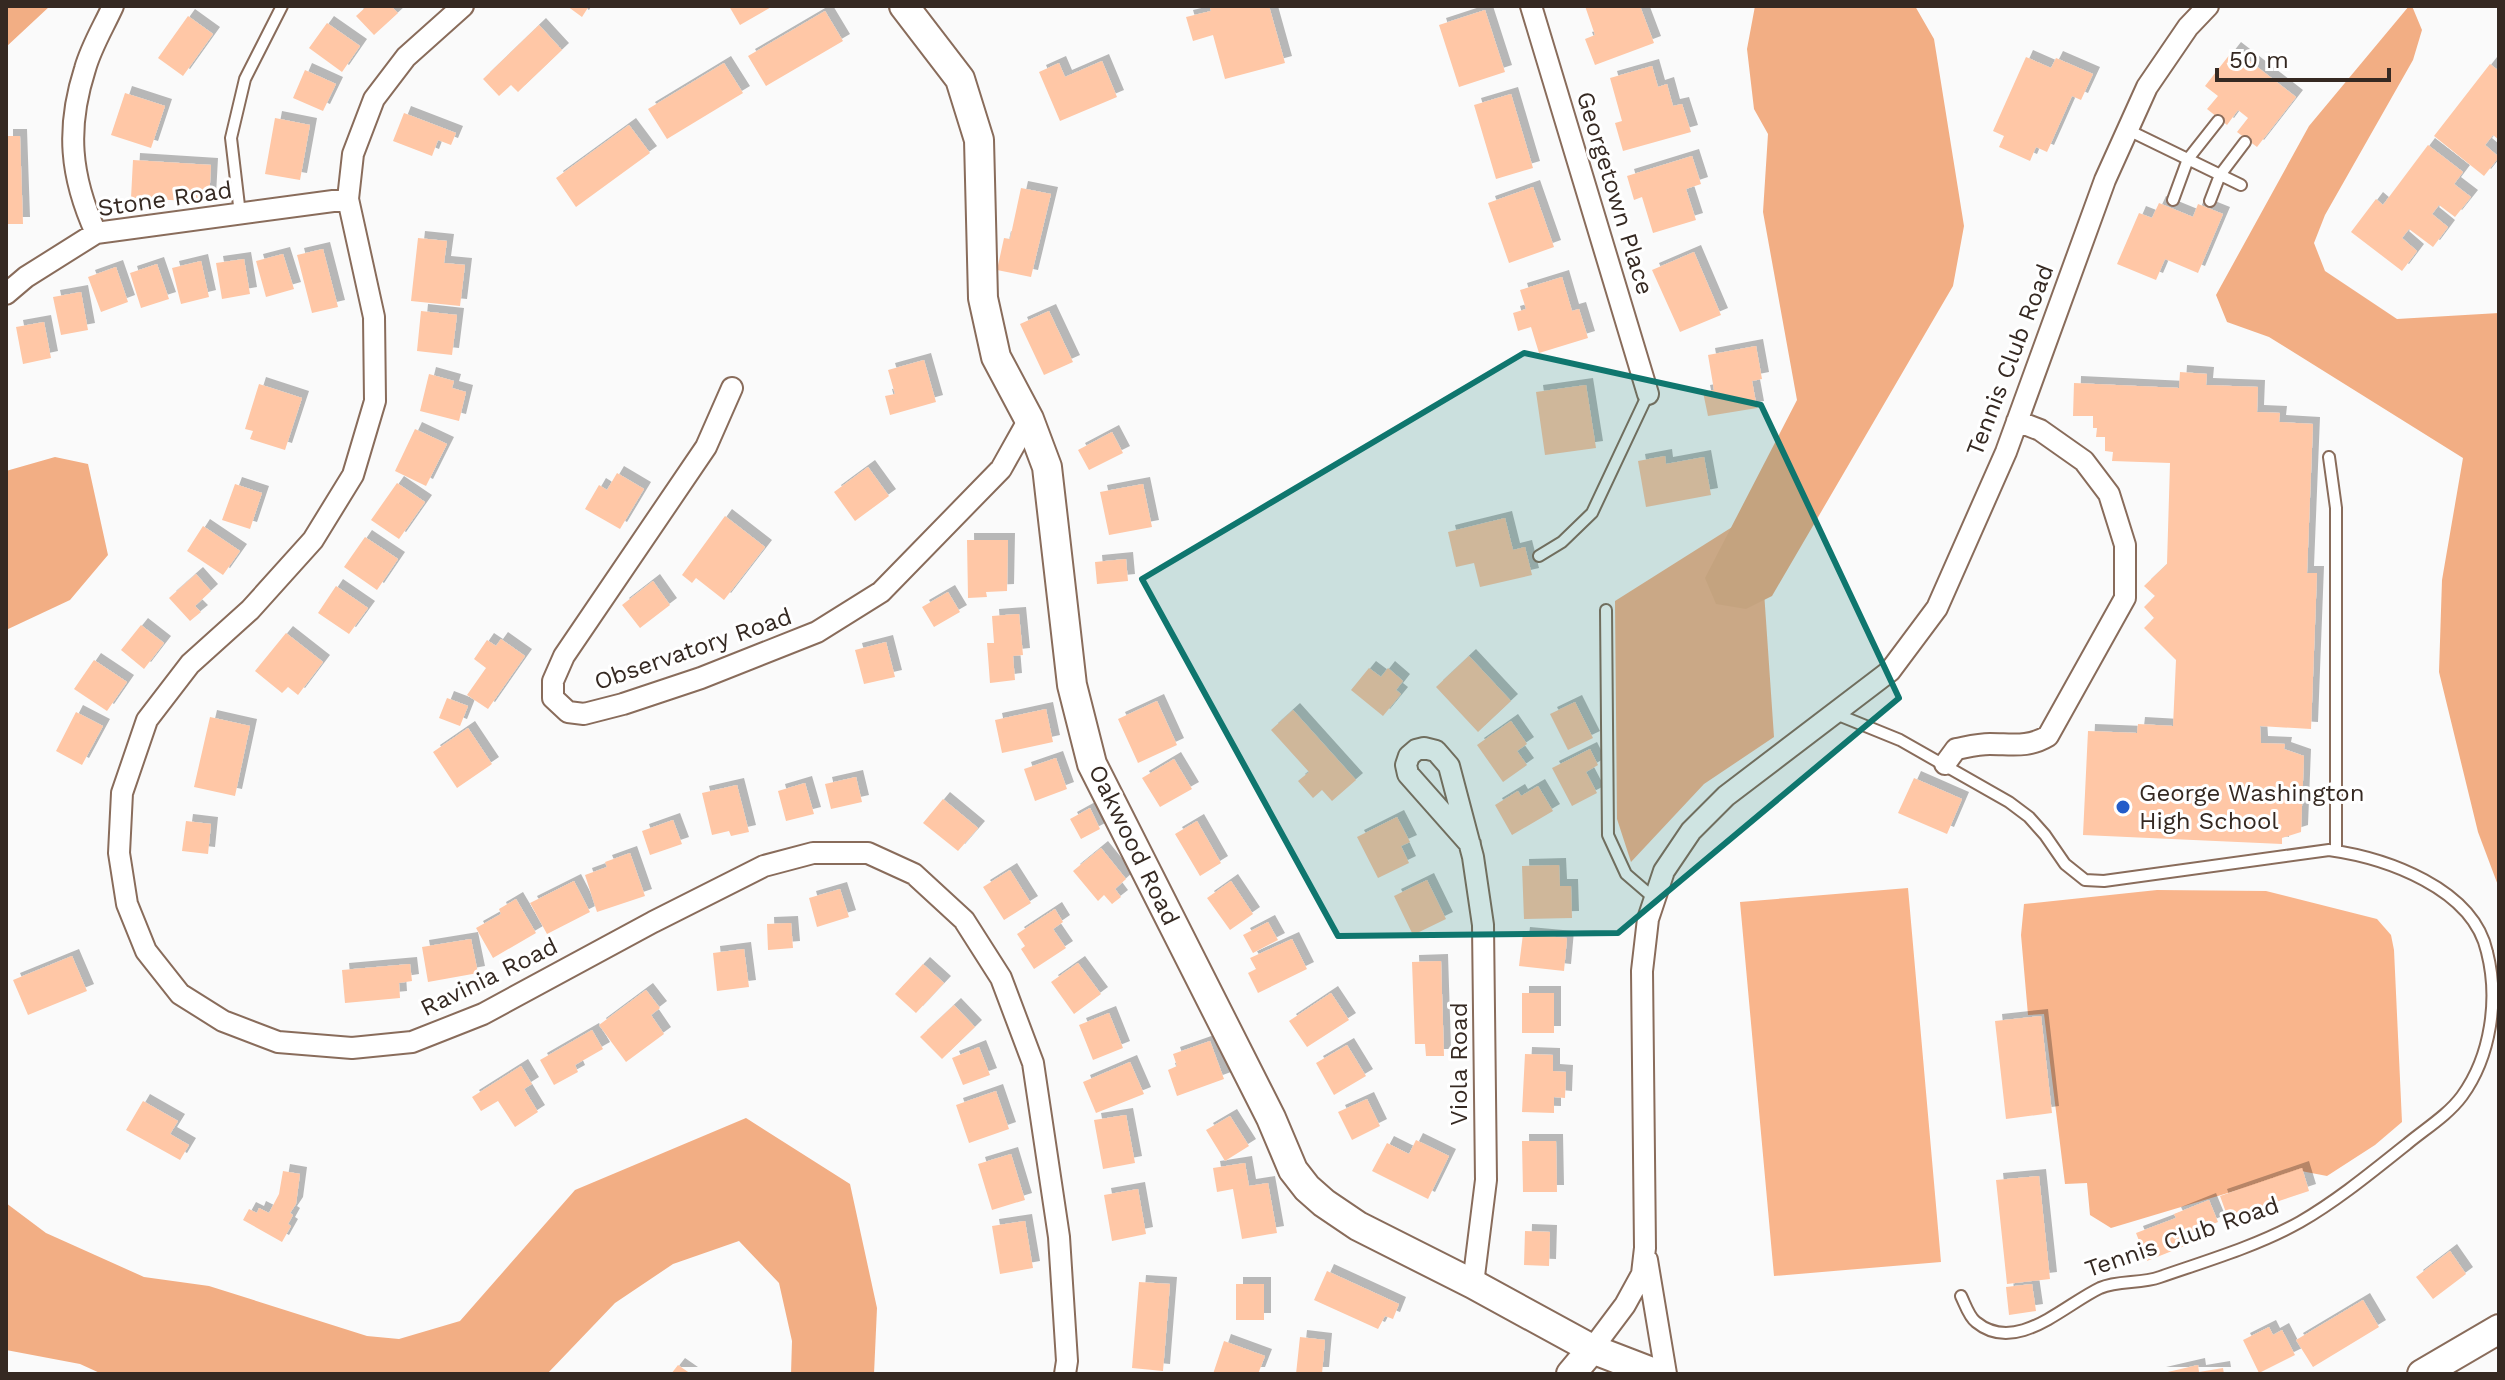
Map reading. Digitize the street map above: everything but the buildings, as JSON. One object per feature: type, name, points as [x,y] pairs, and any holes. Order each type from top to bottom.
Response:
[{"type":"main road","name":"Oakwood Road","points":[[904,6],[960,79],[979,140],[983,298],[996,357],[1029,419],[1047,467],[1072,685],[1092,764],[1271,1118],[1293,1170],[1324,1203],[1358,1226],[1592,1349],[1657,1374]]},
{"type":"main road","points":[[2422,1374],[2499,1329]]},
{"type":"main road","points":[[1571,1374],[1592,1349]]},
{"type":"street","points":[[96,233],[81,201],[71,141],[85,69],[113,6]]},
{"type":"street","name":"Ravinia Road","points":[[463,6],[406,57],[374,99],[353,154],[348,199],[374,317],[375,401],[353,475],[313,540],[250,610],[190,664],[147,720],[122,793],[119,853],[127,904],[146,951],[180,994],[223,1021],[278,1042],[352,1048],[412,1042],[483,1014],[764,866],[813,853],[868,853],[914,874],[964,920],[1001,978],[1033,1063],[1059,1237],[1067,1361],[1065,1374]]},
{"type":"street","name":"Georgetown Place","points":[[1531,6],[1648,394]]},
{"type":"street","name":"Tennis Club Road","points":[[1592,1349],[1625,1305],[1642,1274],[1645,1248],[1642,971],[1648,919],[1664,871],[1691,831],[1726,796],[1890,671],[1937,608],[2017,421],[2105,180],[2147,87],[2188,27],[2208,6]]},
{"type":"street","name":"Stone Road","points":[[6,294],[26,277],[96,233],[348,199]]},
{"type":"street","name":"Observatory Road","points":[[732,388],[706,447],[564,656],[553,681],[553,698],[568,712],[584,714],[701,678],[817,632],[881,592],[1001,469],[1029,419]]},
{"type":"street","points":[[1945,764],[1956,749],[1977,744],[2024,746],[2048,736],[2125,598],[2125,545],[2109,494],[2084,461],[2040,430],[2017,421]]},
{"type":"street","name":"Viola Road","points":[[1470,844],[1483,925],[1486,1180],[1473,1284]]},
{"type":"street","name":"Tennis Club Road","points":[[1645,1248],[1666,1374]]},
{"type":"lane","points":[[240,214],[231,138],[245,79],[282,6]]},
{"type":"lane","points":[[2173,200],[2188,159],[2218,121]]},
{"type":"lane","points":[[2128,130],[2241,185]]},
{"type":"lane","points":[[2210,201],[2220,175],[2245,142]]},
{"type":"lane","points":[[1539,556],[1562,542],[1592,513],[1648,394]]},
{"type":"lane","points":[[2329,457],[2336,508],[2336,851]]},
{"type":"lane","points":[[1606,610],[1608,835],[1626,874],[1655,899]]},
{"type":"lane","name":"Tennis Club Road","points":[[1836,714],[1900,740],[2009,802],[2029,817],[2065,864],[2085,880],[2104,881],[2336,851],[2416,874],[2461,907],[2484,938],[2492,981],[2489,1031],[2476,1070],[2462,1096],[2344,1193],[2299,1223],[2260,1240],[2155,1279],[2102,1287],[2055,1317],[2011,1334],[1995,1333],[1973,1321],[1961,1296]]},
{"type":"highlighted area","points":[[1524,353],[1761,405],[1899,698],[1618,933],[1338,936],[1142,579]]},
{"type":"shaded area","points":[[6,6],[50,6],[6,47]]},
{"type":"shaded area","points":[[1755,6],[1915,6],[1934,39],[1964,226],[1953,286],[1772,596],[1746,609],[1716,604],[1705,578],[1797,400],[1763,212],[1768,134],[1754,109],[1747,49]]},
{"type":"shaded area","points":[[2412,6],[2422,30],[2413,60],[2325,215],[2314,243],[2325,271],[2397,319],[2499,313],[2499,888],[2478,832],[2439,672],[2442,580],[2463,458],[2269,337],[2227,322],[2216,295],[2309,126]]},
{"type":"shaded area","points":[[55,457],[88,464],[108,555],[70,600],[6,630],[6,471]]},
{"type":"shaded area","points":[[1756,512],[1774,737],[1704,784],[1631,862],[1617,819],[1615,601]]},
{"type":"shaded area","points":[[1908,888],[1941,1262],[1774,1276],[1740,902]]},
{"type":"shaded area","points":[[2157,890],[2266,891],[2377,919],[2391,935],[2394,950],[2402,1122],[2375,1145],[2327,1176],[2301,1171],[2111,1228],[2090,1215],[2087,1183],[2065,1184],[2044,1014],[2028,1015],[2021,935],[2024,904]]},
{"type":"shaded area","points":[[746,1118],[850,1184],[877,1308],[874,1374],[791,1374],[792,1341],[779,1283],[739,1241],[673,1264],[615,1303],[547,1374],[102,1374],[80,1364],[6,1350],[6,1203],[46,1233],[144,1277],[209,1286],[367,1336],[399,1339],[460,1321],[575,1190]]},
{"type":"place","name":"George Washington High School","points":[[2123,807]]}]
